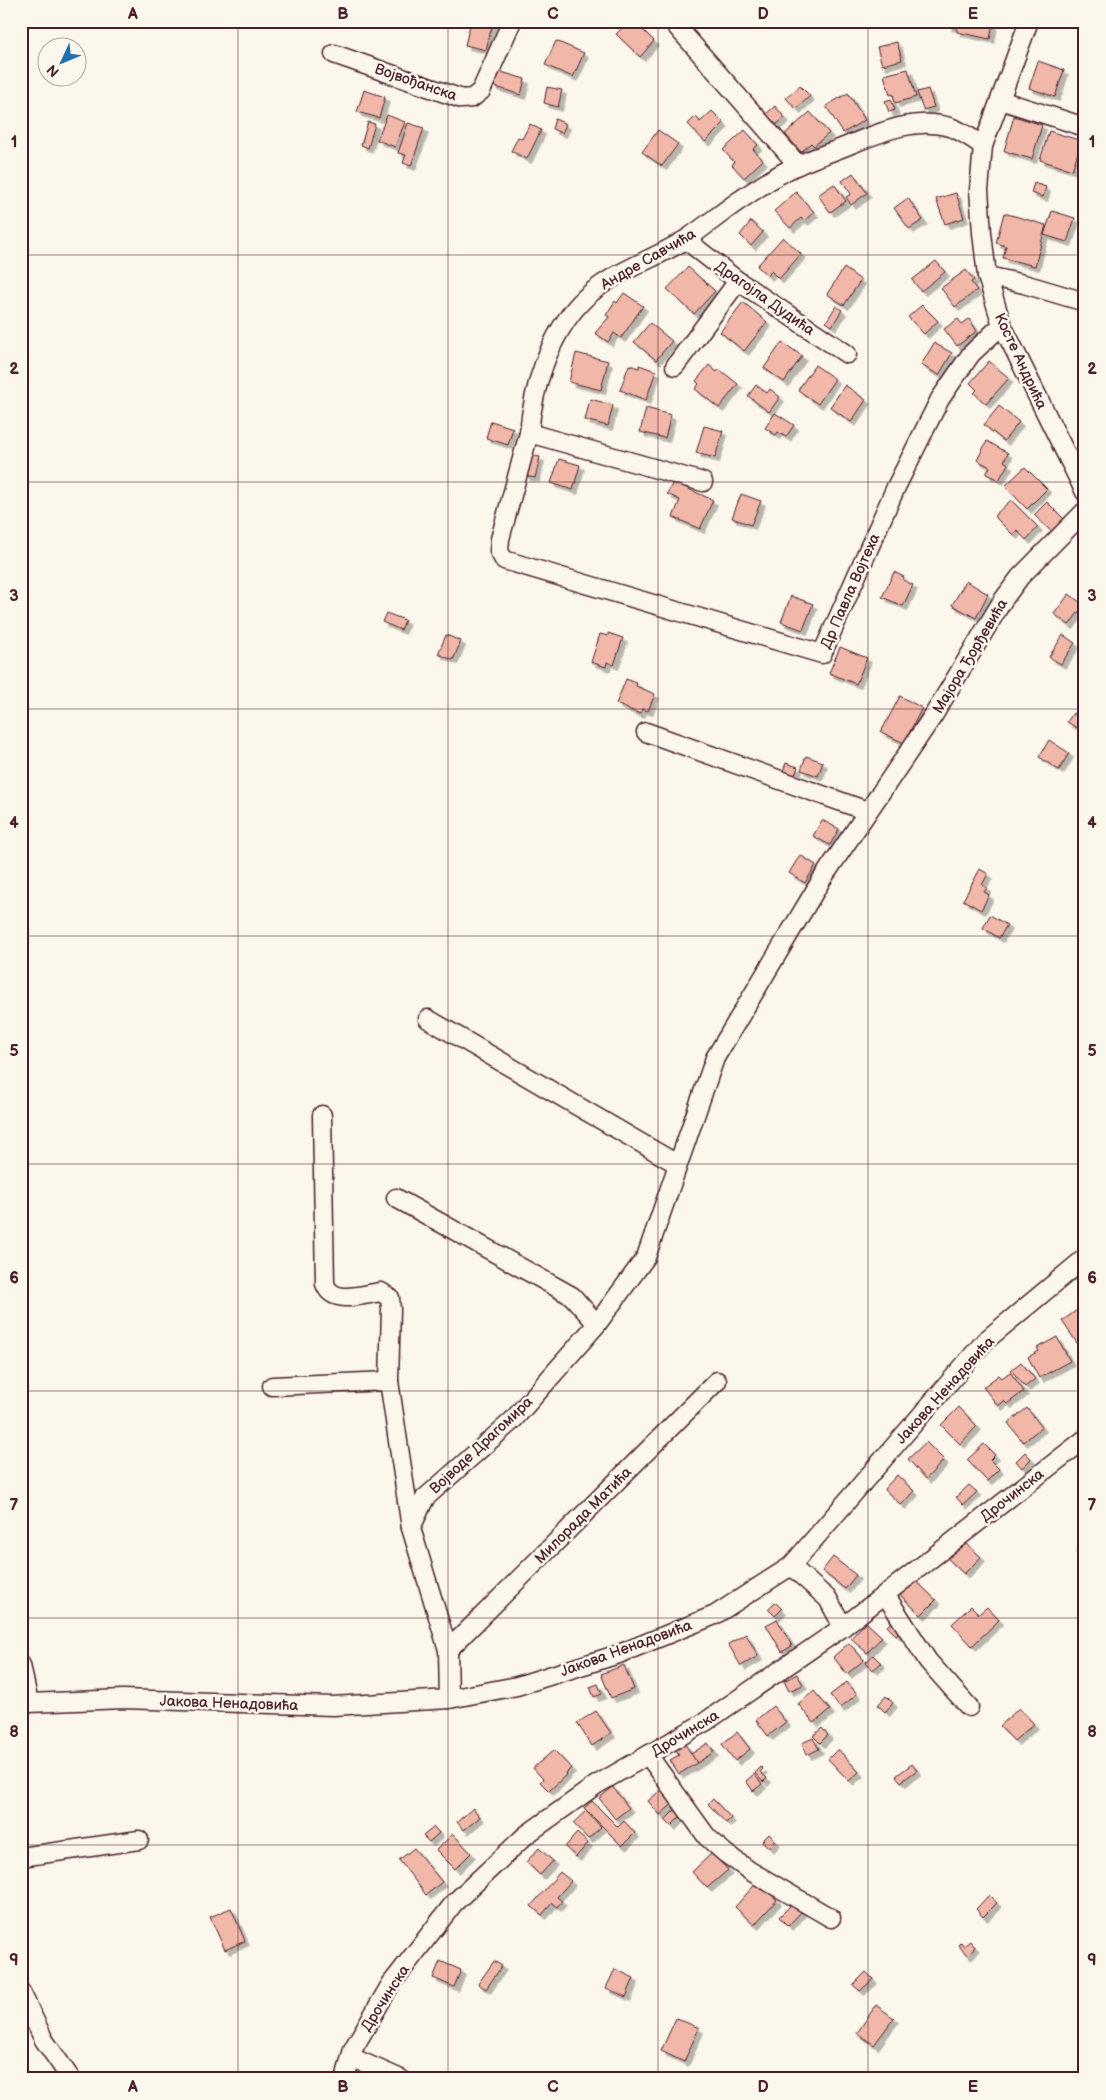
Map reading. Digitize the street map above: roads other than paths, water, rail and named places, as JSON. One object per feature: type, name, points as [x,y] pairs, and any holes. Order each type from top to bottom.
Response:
[{"type":"street","name":"Војвођанска","points":[[334,54],[462,99],[472,98],[480,91],[512,21]]},
{"type":"street","points":[[672,21],[798,165]]},
{"type":"street","name":"Косте Андрића","points":[[1030,21],[983,146],[979,190],[987,276],[1002,325],[1085,492]]},
{"type":"street","points":[[1000,100],[1085,127]]},
{"type":"street","name":"Андре Савчића","points":[[504,560],[499,551],[500,539],[529,434],[530,418],[546,362],[557,336],[582,301],[605,282],[686,240],[730,207],[798,165],[892,129],[920,124],[951,127],[983,146]]},
{"type":"street","name":"Драгојла Дудића","points":[[686,240],[738,281],[847,354]]},
{"type":"street","points":[[987,276],[1024,284],[1085,302]]},
{"type":"street","points":[[675,366],[738,281]]},
{"type":"street","name":"Др Павла Војтеха","points":[[504,560],[822,654],[896,487],[940,399],[971,354],[1002,325]]},
{"type":"street","points":[[529,434],[703,482]]},
{"type":"street","name":"Мајора Ђорђевића","points":[[715,1058],[822,879],[934,716],[1003,600],[1020,577],[1085,512]]},
{"type":"street","points":[[646,732],[867,811]]},
{"type":"street","points":[[428,1019],[677,1164]]},
{"type":"street","name":"Војводе Драгомира","points":[[411,1528],[425,1498],[513,1420],[597,1324],[646,1257],[715,1058]]},
{"type":"street","points":[[322,1115],[325,1284],[330,1293],[340,1298],[381,1292],[390,1298],[389,1381],[411,1528],[448,1650],[449,1699]]},
{"type":"street","points":[[396,1198],[572,1296],[597,1324]]},
{"type":"street","name":"Јакова Ненадовића","points":[[25,1704],[123,1699],[333,1706],[449,1699],[517,1686],[618,1654],[715,1615],[791,1566],[985,1341],[1085,1258]]},
{"type":"street","points":[[272,1386],[389,1381]]},
{"type":"street","name":"Милорада Матића","points":[[448,1650],[717,1381]]},
{"type":"street","name":"Дрочинска","points":[[344,2079],[353,2049],[391,1984],[454,1903],[526,1836],[596,1785],[705,1722],[843,1627],[1085,1440]]},
{"type":"street","points":[[791,1566],[828,1599],[843,1627]]},
{"type":"street","points":[[885,1594],[928,1661],[969,1708]]},
{"type":"street","points":[[21,1665],[25,1704]]},
{"type":"street","points":[[648,1755],[707,1837],[750,1871],[831,1918]]},
{"type":"street","points":[[21,1857],[139,1840]]},
{"type":"street","points":[[21,1992],[44,2040],[70,2079]]},
{"type":"street","points":[[351,2057],[401,2079]]}]
